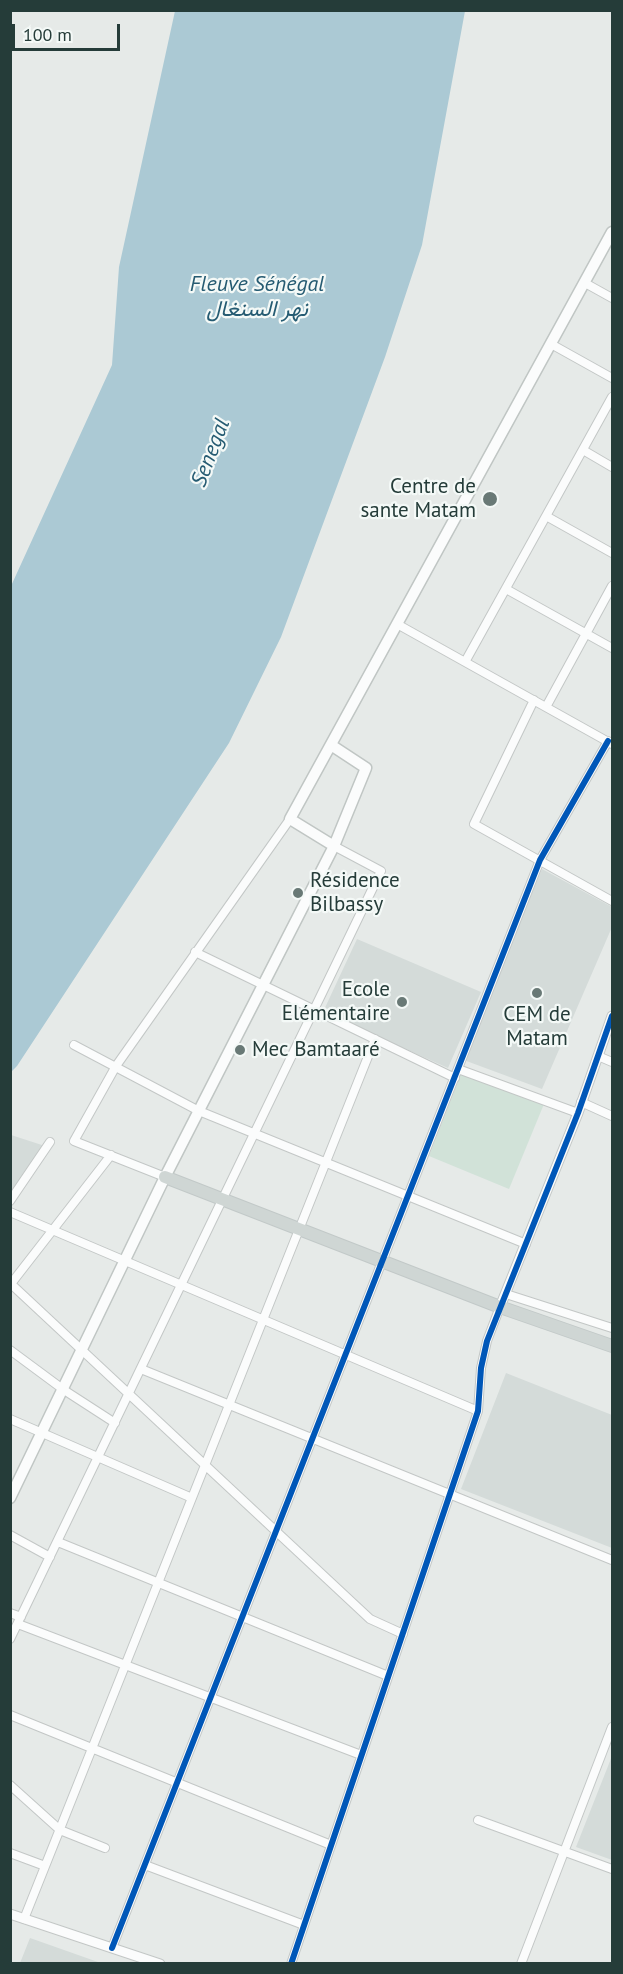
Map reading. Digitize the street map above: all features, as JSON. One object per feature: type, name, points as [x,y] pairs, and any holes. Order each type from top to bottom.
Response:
[{"type":"main road","points":[[334,846],[290,819],[612,232]]},
{"type":"main road","points":[[10,1498],[126,1263],[165,1177],[334,846],[366,768],[331,745]]},
{"type":"main road","points":[[165,1177],[500,1307],[612,1346]]},
{"type":"street","points":[[585,283],[612,298]]},
{"type":"street","points":[[551,344],[612,378]]},
{"type":"street","points":[[465,662],[612,397]]},
{"type":"street","points":[[583,450],[612,467]]},
{"type":"street","points":[[546,516],[612,553]]},
{"type":"street","points":[[546,707],[612,586]]},
{"type":"street","points":[[506,589],[612,648]]},
{"type":"street","points":[[112,1948],[540,860],[610,742],[397,624]]},
{"type":"street","points":[[534,700],[474,824],[612,901]]},
{"type":"street","points":[[165,1177],[74,1141],[116,1066],[290,819]]},
{"type":"street","points":[[10,1640],[381,871],[334,846]]},
{"type":"street","points":[[195,952],[375,1039],[456,1074],[578,1113]]},
{"type":"street","points":[[291,1964],[478,1411],[481,1368],[487,1341],[578,1113],[612,1016]]},
{"type":"street","points":[[24,1919],[375,1039]]},
{"type":"street","points":[[74,1046],[116,1066],[199,1112],[526,1244]]},
{"type":"street","points":[[598,1056],[612,1062]]},
{"type":"street","points":[[581,1102],[612,1116]]},
{"type":"street","points":[[10,1201],[50,1142]]},
{"type":"street","points":[[111,1155],[54,1232],[11,1284],[370,1619],[403,1634]]},
{"type":"street","points":[[10,1212],[478,1411]]},
{"type":"street","points":[[506,1294],[612,1328]]},
{"type":"street","points":[[10,1350],[63,1390],[115,1423]]},
{"type":"street","points":[[141,1369],[612,1560]]},
{"type":"street","points":[[10,1419],[192,1498]]},
{"type":"street","points":[[10,1535],[50,1557]]},
{"type":"street","points":[[58,1542],[388,1676]]},
{"type":"street","points":[[10,1613],[20,1621],[126,1665],[361,1755]]},
{"type":"street","points":[[10,1715],[331,1845]]},
{"type":"street","points":[[521,1964],[612,1727]]},
{"type":"street","points":[[10,1785],[60,1830],[105,1848]]},
{"type":"street","points":[[478,1821],[612,1869]]},
{"type":"street","points":[[10,1853],[45,1866]]},
{"type":"street","points":[[145,1865],[304,1925]]},
{"type":"street","points":[[10,1914],[160,1964]]},
{"type":"shaded area","name":"CEM de Matam","points":[[542,869],[612,907],[612,927],[542,1089],[461,1059]]},
{"type":"shaded area","name":"Ecole Elémentaire","points":[[357,939],[481,992],[448,1068],[323,1012]]},
{"type":"shaded area","points":[[11,1135],[45,1146],[11,1195]]},
{"type":"shaded area","points":[[506,1373],[612,1415],[612,1548],[461,1489]]},
{"type":"shaded area","points":[[612,1756],[612,1860],[576,1847]]},
{"type":"shaded area","points":[[30,1938],[98,1962],[20,1963]]},
{"type":"green space","points":[[461,1074],[544,1104],[509,1189],[429,1156]]},
{"type":"water","name":"Fleuve Sénégal نهر السنغال","points":[[175,11],[465,11],[422,245],[385,357],[281,637],[229,743],[11,1072],[11,586],[112,365],[119,267]]},
{"type":"cycle path","points":[[112,1948],[540,860],[608,741]]},
{"type":"cycle path","points":[[291,1964],[478,1411],[481,1368],[487,1341],[578,1113],[612,1016]]},
{"type":"place","name":"Centre de sante Matam","points":[[490,499]]},
{"type":"place","name":"Résidence Bilbassy","points":[[298,893]]},
{"type":"place","name":"CEM de Matam","points":[[537,993]]},
{"type":"place","name":"Ecole Elémentaire","points":[[402,1002]]},
{"type":"place","name":"Mec Bamtaaré","points":[[240,1050]]},
{"type":"water label","name":"Senegal","points":[[211,453]]}]
